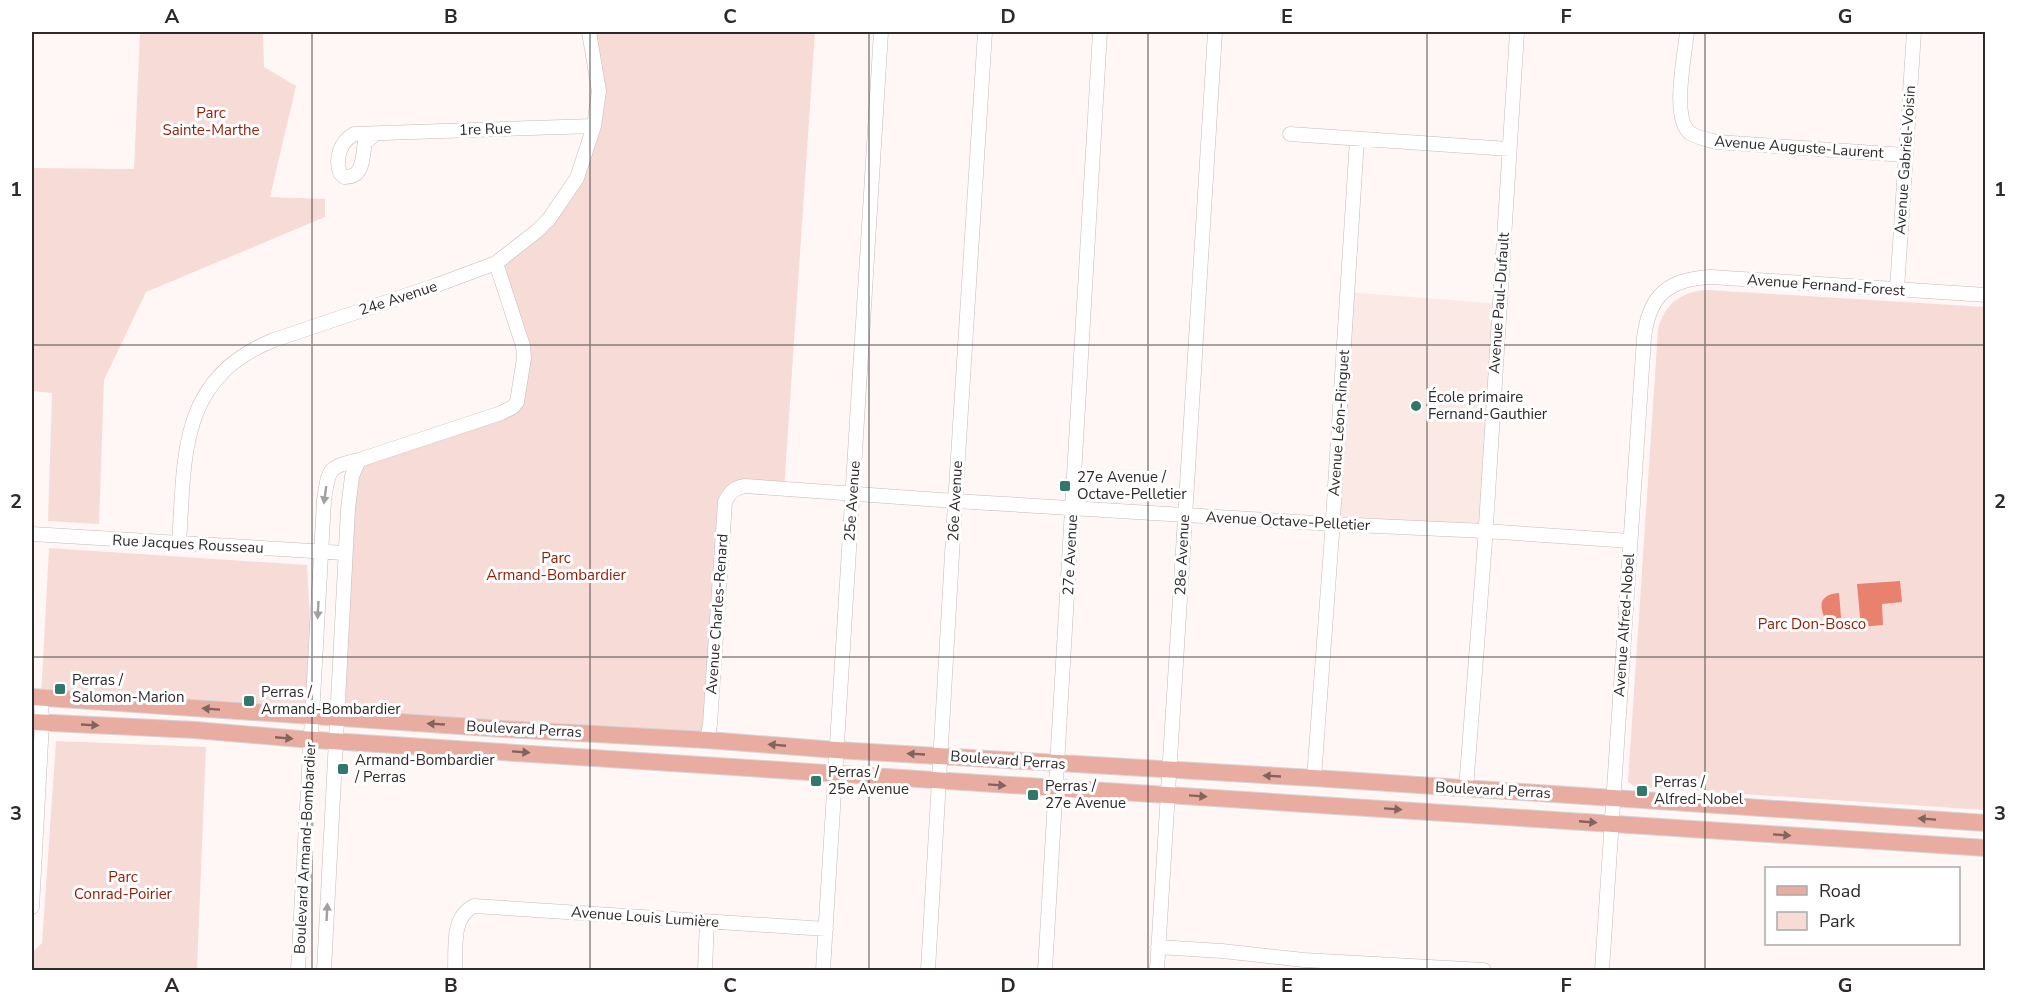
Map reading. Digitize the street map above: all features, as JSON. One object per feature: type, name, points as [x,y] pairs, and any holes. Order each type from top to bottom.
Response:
[{"type":"main road","name":"Boulevard Perras","points":[[36,697],[836,750],[1613,797],[1986,823]]},
{"type":"main road","name":"Boulevard Perras","points":[[37,723],[195,730],[311,740],[1986,848]]},
{"type":"street","name":"24e Avenue","points":[[178,543],[189,431],[197,408],[227,368],[255,348],[274,340],[496,263],[549,219],[577,178],[594,126],[599,92],[589,32]]},
{"type":"street","name":"25e Avenue","points":[[823,970],[881,32]]},
{"type":"street","name":"26e Avenue","points":[[928,970],[985,32]]},
{"type":"street","name":"27e Avenue","points":[[1045,970],[1100,32]]},
{"type":"street","name":"28e Avenue","points":[[1157,970],[1166,794],[1215,32]]},
{"type":"street","name":"Avenue Paul-Dufault","points":[[1466,789],[1517,32]]},
{"type":"street","name":"Avenue Auguste-Laurent","points":[[1687,32],[1680,103],[1682,120],[1688,132],[1717,142],[1905,155]]},
{"type":"street","name":"Avenue Gabriel-Voisin","points":[[1897,289],[1914,32]]},
{"type":"street","name":"1re Rue","points":[[376,134],[594,126]]},
{"type":"street","points":[[1290,134],[1509,149]]},
{"type":"street","name":"Avenue Léon-Ringuet","points":[[1314,778],[1333,524],[1357,139]]},
{"type":"street","name":"Boulevard Armand-Bombardier","points":[[298,970],[324,500],[329,474],[333,468],[501,413],[513,407],[517,402],[523,370],[523,346],[496,263]]},
{"type":"street","name":"Avenue Fernand-Forest","points":[[1668,288],[1682,280],[1711,277],[1986,295]]},
{"type":"street","name":"Avenue Alfred-Nobel","points":[[1602,970],[1646,324],[1650,309],[1668,288]]},
{"type":"street","name":"Boulevard Armand-Bombardier","points":[[324,970],[349,490],[359,460]]},
{"type":"street","name":"Avenue Octave-Pelletier","points":[[732,491],[745,486],[955,501],[1630,541]]},
{"type":"street","name":"Avenue Charles-Renard","points":[[707,740],[725,502],[732,491]]},
{"type":"street","name":"Rue Jacques Rousseau","points":[[32,534],[345,553]]},
{"type":"street","points":[[32,907],[36,697]]},
{"type":"street","name":"Avenue Louis Lumière","points":[[455,970],[458,923],[466,910],[474,906],[826,929]]},
{"type":"street","points":[[705,970],[707,921]]},
{"type":"street","points":[[1158,947],[1222,951],[1304,965],[1484,970]]},
{"type":"shaded area","name":"École primaire Fernand-Gauthier","points":[[1347,292],[1499,304],[1485,531],[1333,524]]},
{"type":"shaded area","points":[[1900,581],[1902,602],[1882,604],[1883,625],[1861,627],[1857,584]]},
{"type":"shaded area","points":[[1839,593],[1842,629],[1831,630],[1822,612],[1822,601],[1825,597]]},
{"type":"green space","name":"Parc Sainte-Marthe","points":[[140,32],[263,32],[264,67],[296,86],[270,197],[325,199],[325,217],[146,292],[104,380],[99,524],[48,521],[52,393],[32,391],[32,168],[134,169]]},
{"type":"green space","name":"Parc Armand-Bombardier","points":[[589,32],[815,32],[784,490],[732,491],[707,740],[338,717],[355,467],[513,407],[523,371],[496,263],[524,242],[577,178],[594,126]]},
{"type":"green space","name":"Parc Don-Bosco","points":[[1708,290],[1985,307],[1985,810],[1636,787],[1628,782],[1658,329],[1665,312],[1676,300],[1690,293]]},
{"type":"green space","points":[[49,548],[307,565],[314,692],[311,716],[41,698]]},
{"type":"green space","name":"Parc Conrad-Poirier","points":[[56,741],[206,747],[197,970],[32,970],[32,953],[42,943]]},
{"type":"place","name":"École primaire Fernand-Gauthier","points":[[1416,406]]},
{"type":"place","name":"27e Avenue / Octave-Pelletier","points":[[1065,486]]},
{"type":"place","name":"Perras / Salomon-Marion","points":[[60,689]]},
{"type":"place","name":"Perras / Armand-Bombardier","points":[[249,701]]},
{"type":"place","name":"Armand-Bombardier / Perras","points":[[343,769]]},
{"type":"place","name":"Perras / 25e Avenue","points":[[816,781]]},
{"type":"place","name":"Perras / Alfred-Nobel","points":[[1642,791]]},
{"type":"place","name":"Perras / 27e Avenue","points":[[1033,795]]}]
